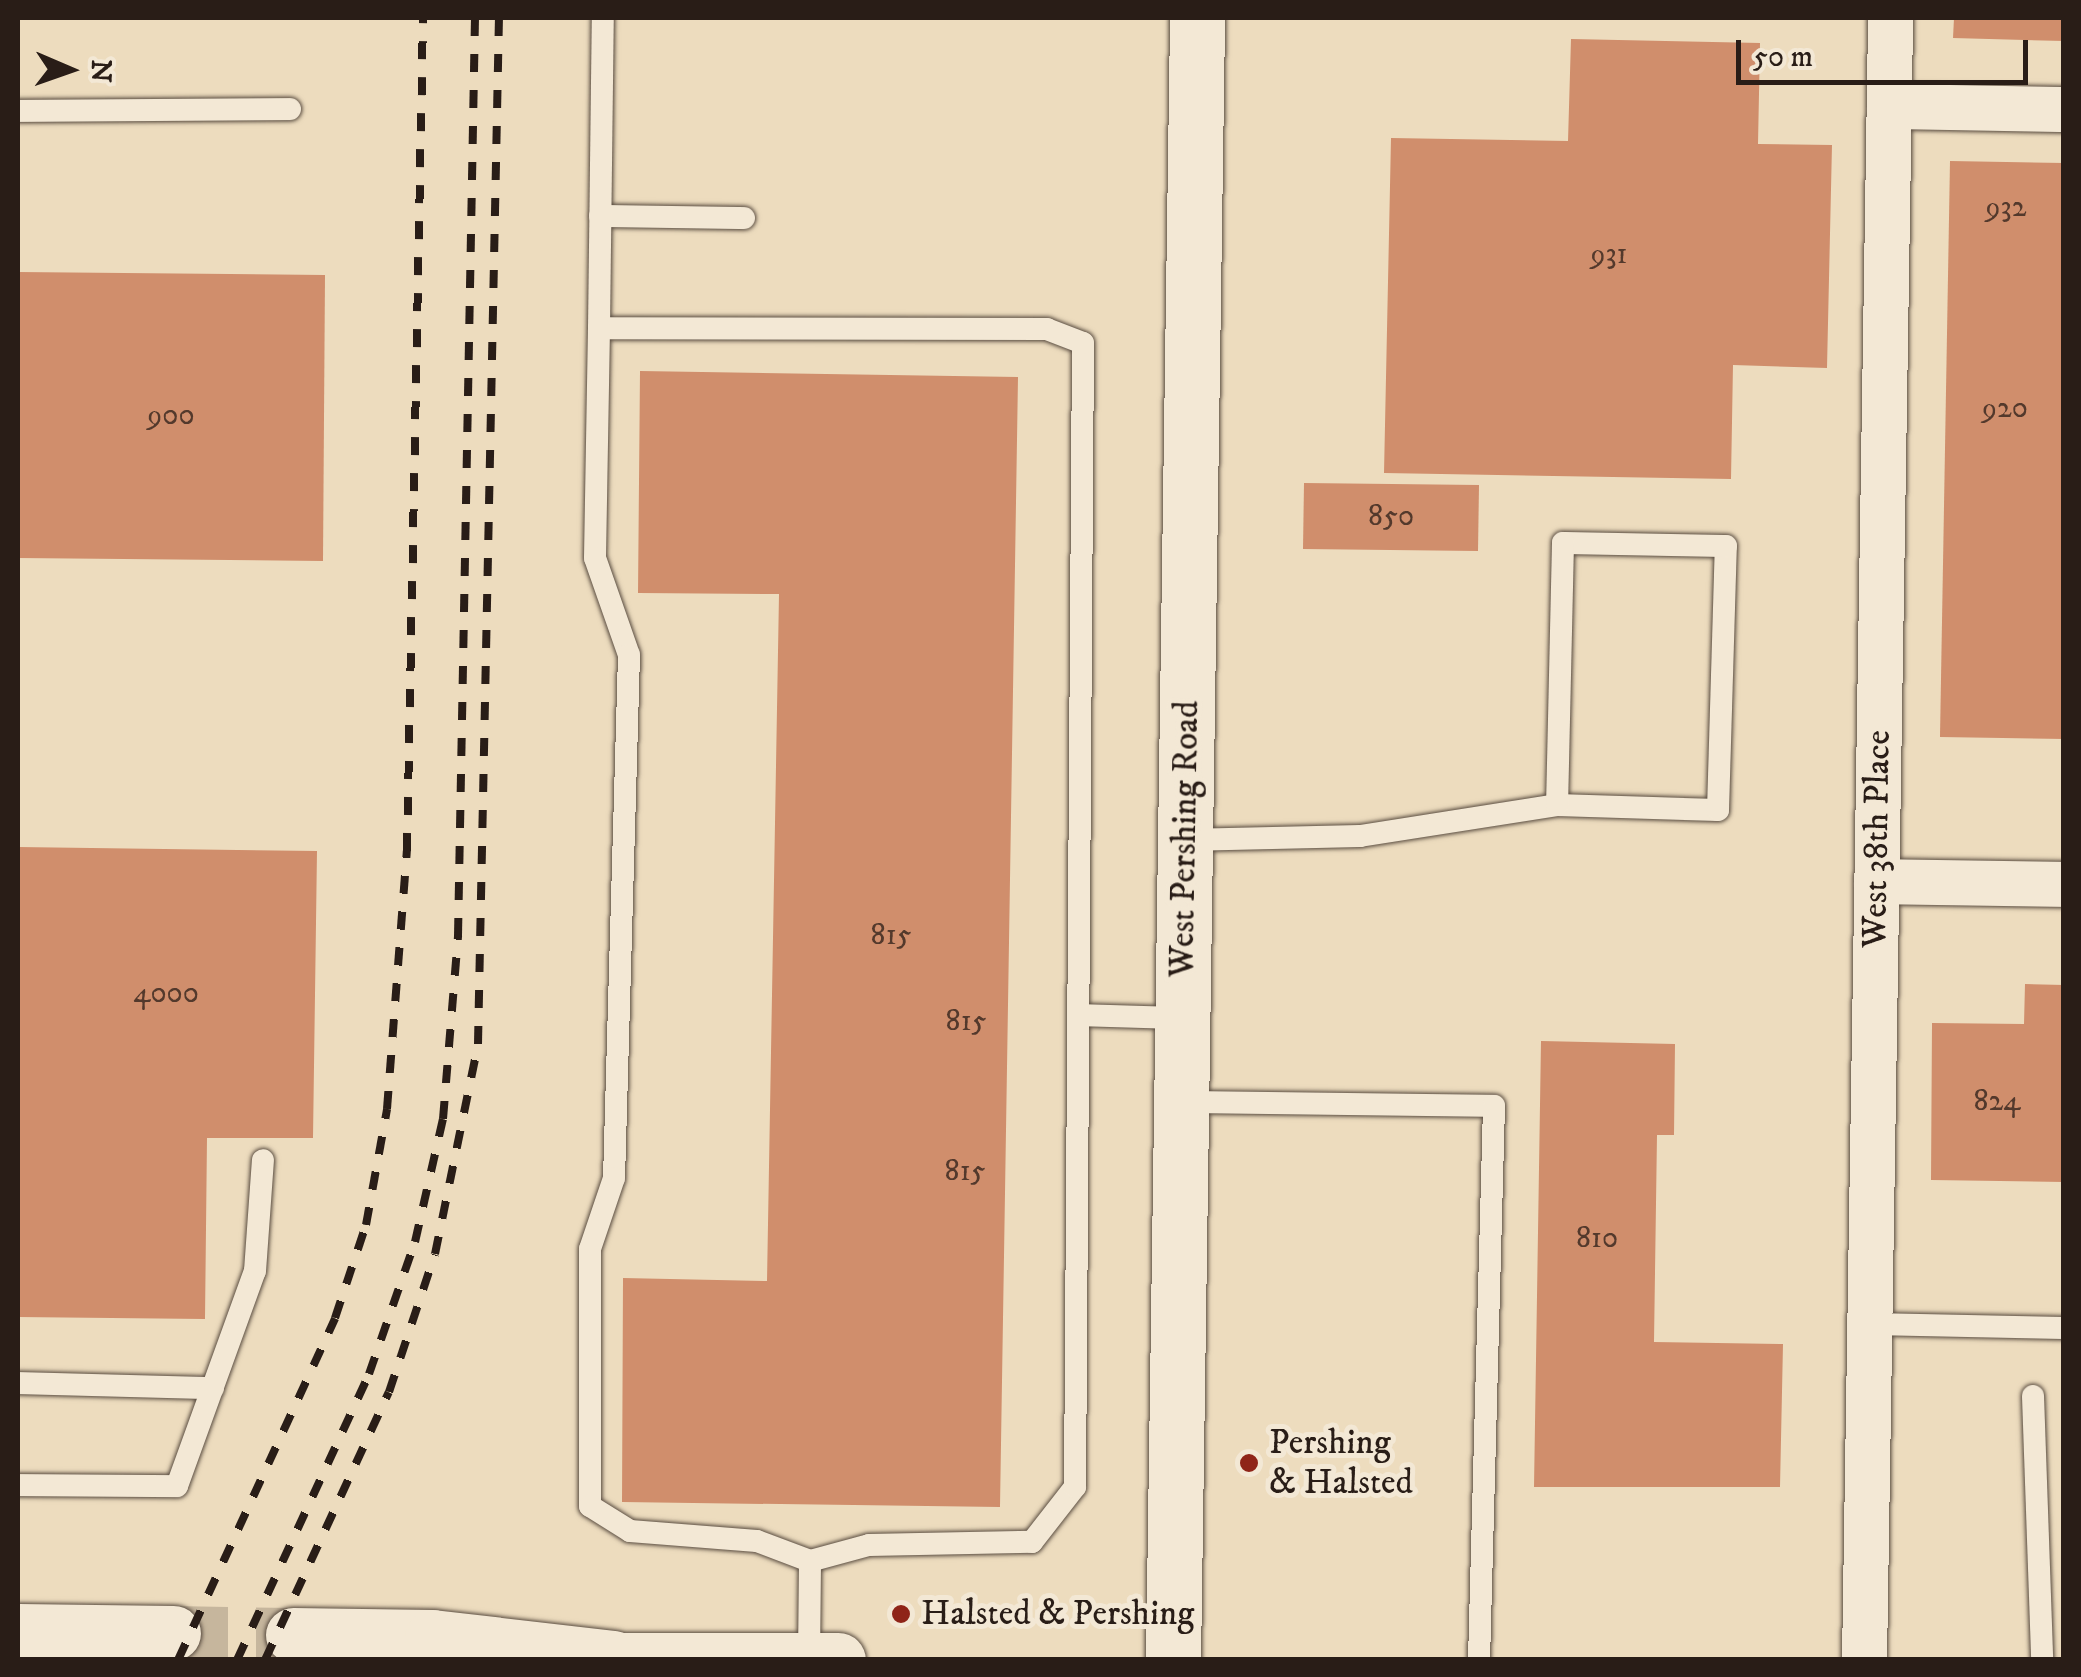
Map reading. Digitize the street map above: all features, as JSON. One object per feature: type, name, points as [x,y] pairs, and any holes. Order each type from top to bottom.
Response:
[{"type":"main road","name":"West Pershing Road","points":[[1173,1660],[1196,18]]},
{"type":"main road","points":[[18,1631],[173,1633]]},
{"type":"main road","points":[[293,1635],[432,1637],[601,1659],[838,1660]]},
{"type":"street","name":"West 38th Place","points":[[1864,1660],[1890,18]]},
{"type":"street","points":[[1889,106],[2064,109]]},
{"type":"street","points":[[1876,881],[2064,884]]},
{"type":"lane","points":[[599,328],[1047,329],[1083,342],[1075,1486],[1032,1542],[869,1545],[810,1561],[756,1542],[630,1531],[590,1506],[590,1249],[614,1178],[629,655],[596,558],[603,18]]},
{"type":"lane","points":[[18,111],[290,109]]},
{"type":"lane","points":[[600,216],[744,218]]},
{"type":"lane","points":[[1185,840],[1360,836],[1558,805],[1718,810],[1726,546],[1563,544],[1558,805]]},
{"type":"lane","points":[[1079,1014],[1182,1018]]},
{"type":"lane","points":[[1181,1102],[1494,1106],[1479,1660]]},
{"type":"lane","points":[[18,1484],[178,1486],[255,1271],[263,1160]]},
{"type":"lane","points":[[1871,1324],[2064,1328]]},
{"type":"lane","points":[[18,1383],[212,1388]]},
{"type":"lane","points":[[2033,1396],[2042,1660]]},
{"type":"lane","points":[[809,1659],[810,1561]]},
{"type":"building","points":[[1954,18],[2064,18],[2064,41],[1953,38]]},
{"type":"building","points":[[1571,39],[1760,43],[1758,144],[1832,145],[1827,368],[1733,365],[1731,479],[1384,473],[1391,138],[1568,141]]},
{"type":"building","points":[[1950,161],[2064,163],[2064,739],[1940,737]]},
{"type":"building","points":[[18,272],[325,275],[323,561],[18,558]]},
{"type":"building","points":[[640,371],[1018,377],[1000,1507],[622,1502],[623,1278],[767,1281],[779,594],[638,593]]},
{"type":"building","points":[[1304,483],[1479,485],[1478,551],[1303,549]]},
{"type":"building","points":[[18,847],[317,851],[313,1138],[207,1138],[205,1319],[18,1317]]},
{"type":"building","points":[[2025,984],[2064,985],[2064,1182],[1931,1180],[1932,1023],[2024,1024]]},
{"type":"building","points":[[1541,1041],[1675,1044],[1674,1135],[1657,1135],[1654,1342],[1783,1344],[1780,1487],[1534,1487]]},
{"type":"tunnel","points":[[173,1633],[293,1635]]},
{"type":"railway","points":[[178,1660],[335,1318],[366,1225],[387,1109],[407,851],[423,18]]},
{"type":"railway","points":[[237,1660],[369,1374],[415,1242],[443,1119],[458,936],[475,18]]},
{"type":"railway","points":[[265,1660],[389,1392],[435,1254],[478,1044],[499,18]]},
{"type":"place","name":"Pershing & Halsted","points":[[1249,1463]]},
{"type":"place","name":"Halsted & Pershing","points":[[901,1614]]}]
